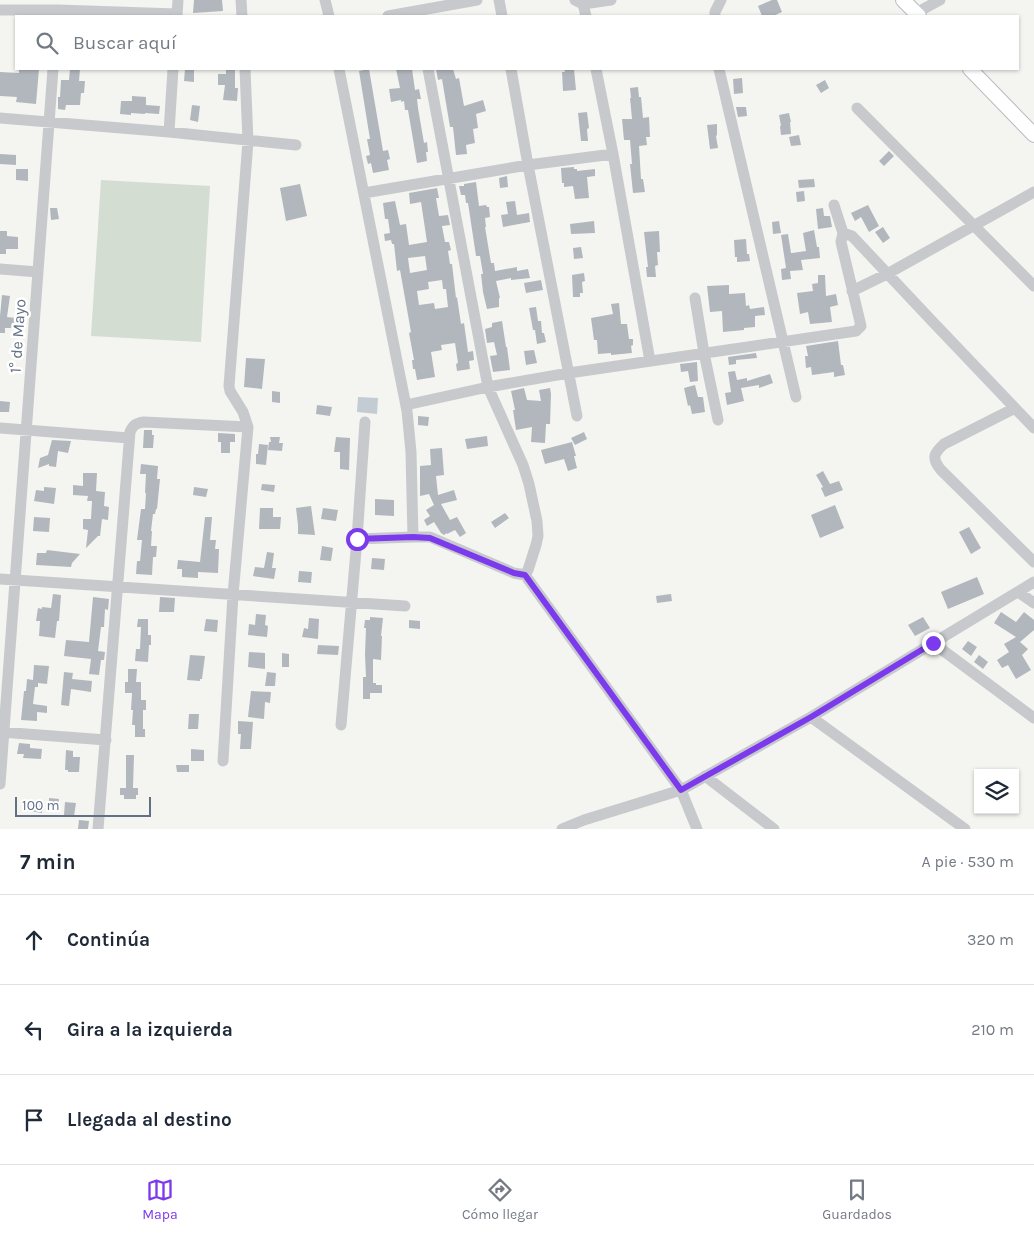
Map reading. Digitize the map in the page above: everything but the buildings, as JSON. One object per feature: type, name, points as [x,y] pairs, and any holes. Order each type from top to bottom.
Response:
[{"type":"main road","points":[[903,0],[918,15]]},
{"type":"main road","points":[[971,70],[1034,135]]},
{"type":"street","points":[[0,10],[58,9],[177,15],[178,0]]},
{"type":"street","points":[[241,0],[242,15]]},
{"type":"street","points":[[325,0],[328,15]]},
{"type":"street","points":[[403,15],[418,14],[477,0]]},
{"type":"street","points":[[499,0],[502,15]]},
{"type":"street","points":[[586,15],[579,2],[611,0]]},
{"type":"street","points":[[715,15],[722,0]]},
{"type":"street","points":[[918,15],[940,0]]},
{"type":"street","name":"1° de Mayo","points":[[0,784],[2,732],[16,580],[53,70]]},
{"type":"street","points":[[169,132],[173,70]]},
{"type":"street","points":[[223,761],[233,595],[248,427],[243,412],[229,386],[248,140],[245,70]]},
{"type":"street","points":[[339,70],[406,405],[411,452],[413,537]]},
{"type":"street","points":[[428,70],[488,387],[523,465],[537,521],[538,536],[525,575]]},
{"type":"street","points":[[511,70],[577,416]]},
{"type":"street","points":[[596,70],[614,154],[650,361]]},
{"type":"street","points":[[719,70],[796,397]]},
{"type":"street","points":[[856,108],[1034,286]]},
{"type":"street","points":[[0,118],[296,144]]},
{"type":"street","points":[[364,193],[528,165],[614,154]]},
{"type":"street","points":[[852,291],[887,274],[1034,192]]},
{"type":"street","points":[[406,405],[488,387],[569,373],[856,331],[861,326],[841,242],[843,233],[834,205]]},
{"type":"street","points":[[843,233],[852,236],[1034,428]]},
{"type":"street","points":[[0,269],[38,272]]},
{"type":"street","points":[[695,298],[718,420]]},
{"type":"street","points":[[1015,408],[944,444],[936,451],[934,456],[941,470],[1034,562]]},
{"type":"street","points":[[98,829],[130,432],[138,422],[248,427]]},
{"type":"street","points":[[341,724],[365,422]]},
{"type":"street","points":[[0,428],[129,438]]},
{"type":"street","points":[[357,539],[430,538],[514,573],[525,575],[681,790],[697,829]]},
{"type":"street","points":[[0,579],[405,606]]},
{"type":"street","points":[[568,828],[681,790],[811,717],[1034,582]]},
{"type":"street","points":[[1018,592],[1034,604]]},
{"type":"street","points":[[933,643],[1034,718]]},
{"type":"street","points":[[811,717],[965,829]]},
{"type":"street","points":[[2,732],[106,740]]},
{"type":"street","points":[[705,776],[774,829]]},
{"type":"shaded area","points":[[101,180],[210,186],[201,342],[91,336]]},
{"type":"shaded area","points":[[358,397],[378,398],[377,414],[357,412]]},
{"type":"route","points":[[357,539],[430,538],[519,575],[525,575],[681,790],[811,717],[933,643]]}]
